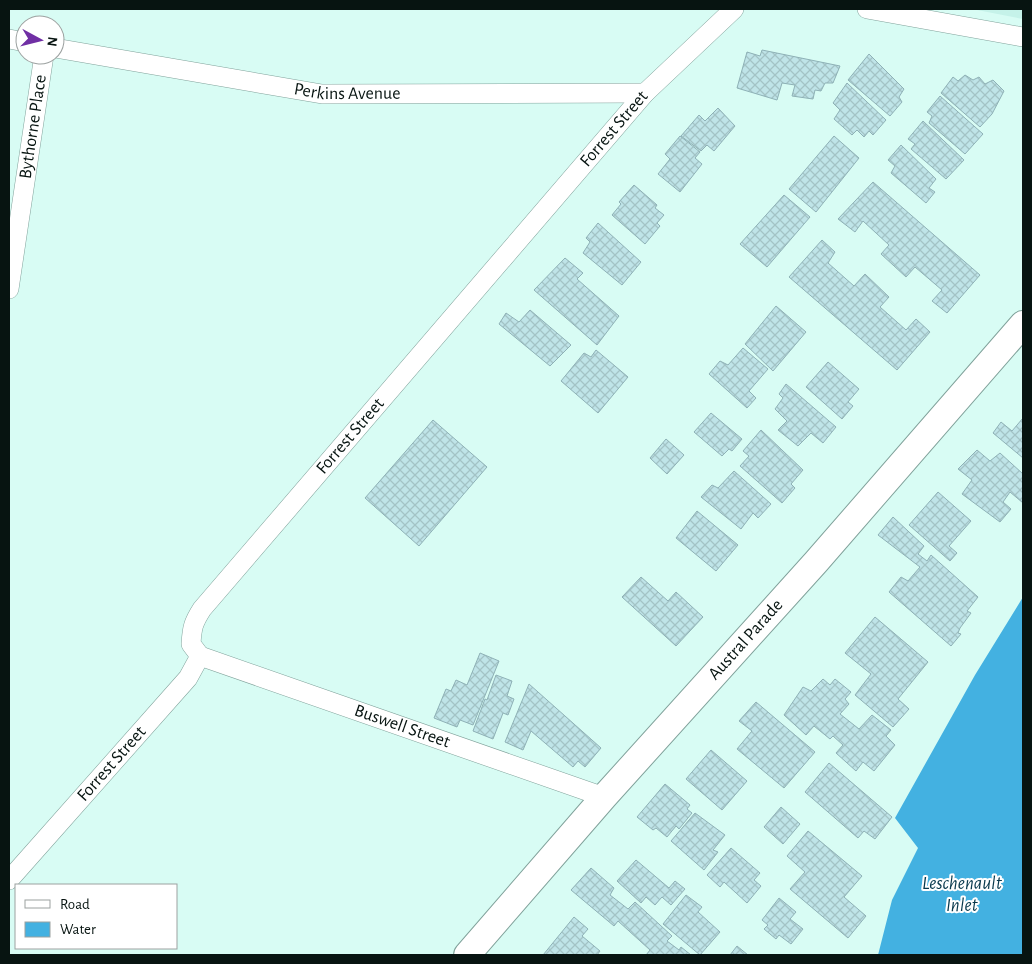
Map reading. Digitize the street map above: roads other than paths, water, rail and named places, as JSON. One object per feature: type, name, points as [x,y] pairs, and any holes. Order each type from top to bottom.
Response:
[{"type":"street","name":"Forrest Street","points":[[9,880],[188,678],[200,656],[191,644],[191,631],[194,620],[202,609],[645,93],[734,9]]},
{"type":"street","points":[[867,9],[1023,37]]},
{"type":"street","name":"Perkins Avenue","points":[[65,50],[322,94],[645,93]]},
{"type":"street","name":"Bythorne Place","points":[[9,289],[43,65]]},
{"type":"street","name":"Austral Parade","points":[[472,954],[604,797],[816,562],[1023,324]]},
{"type":"street","name":"Buswell Street","points":[[200,656],[604,797]]},
{"type":"water","name":"Leschenault Inlet","points":[[1023,597],[1023,955],[878,955],[892,900],[918,848],[895,818],[975,675]]}]
